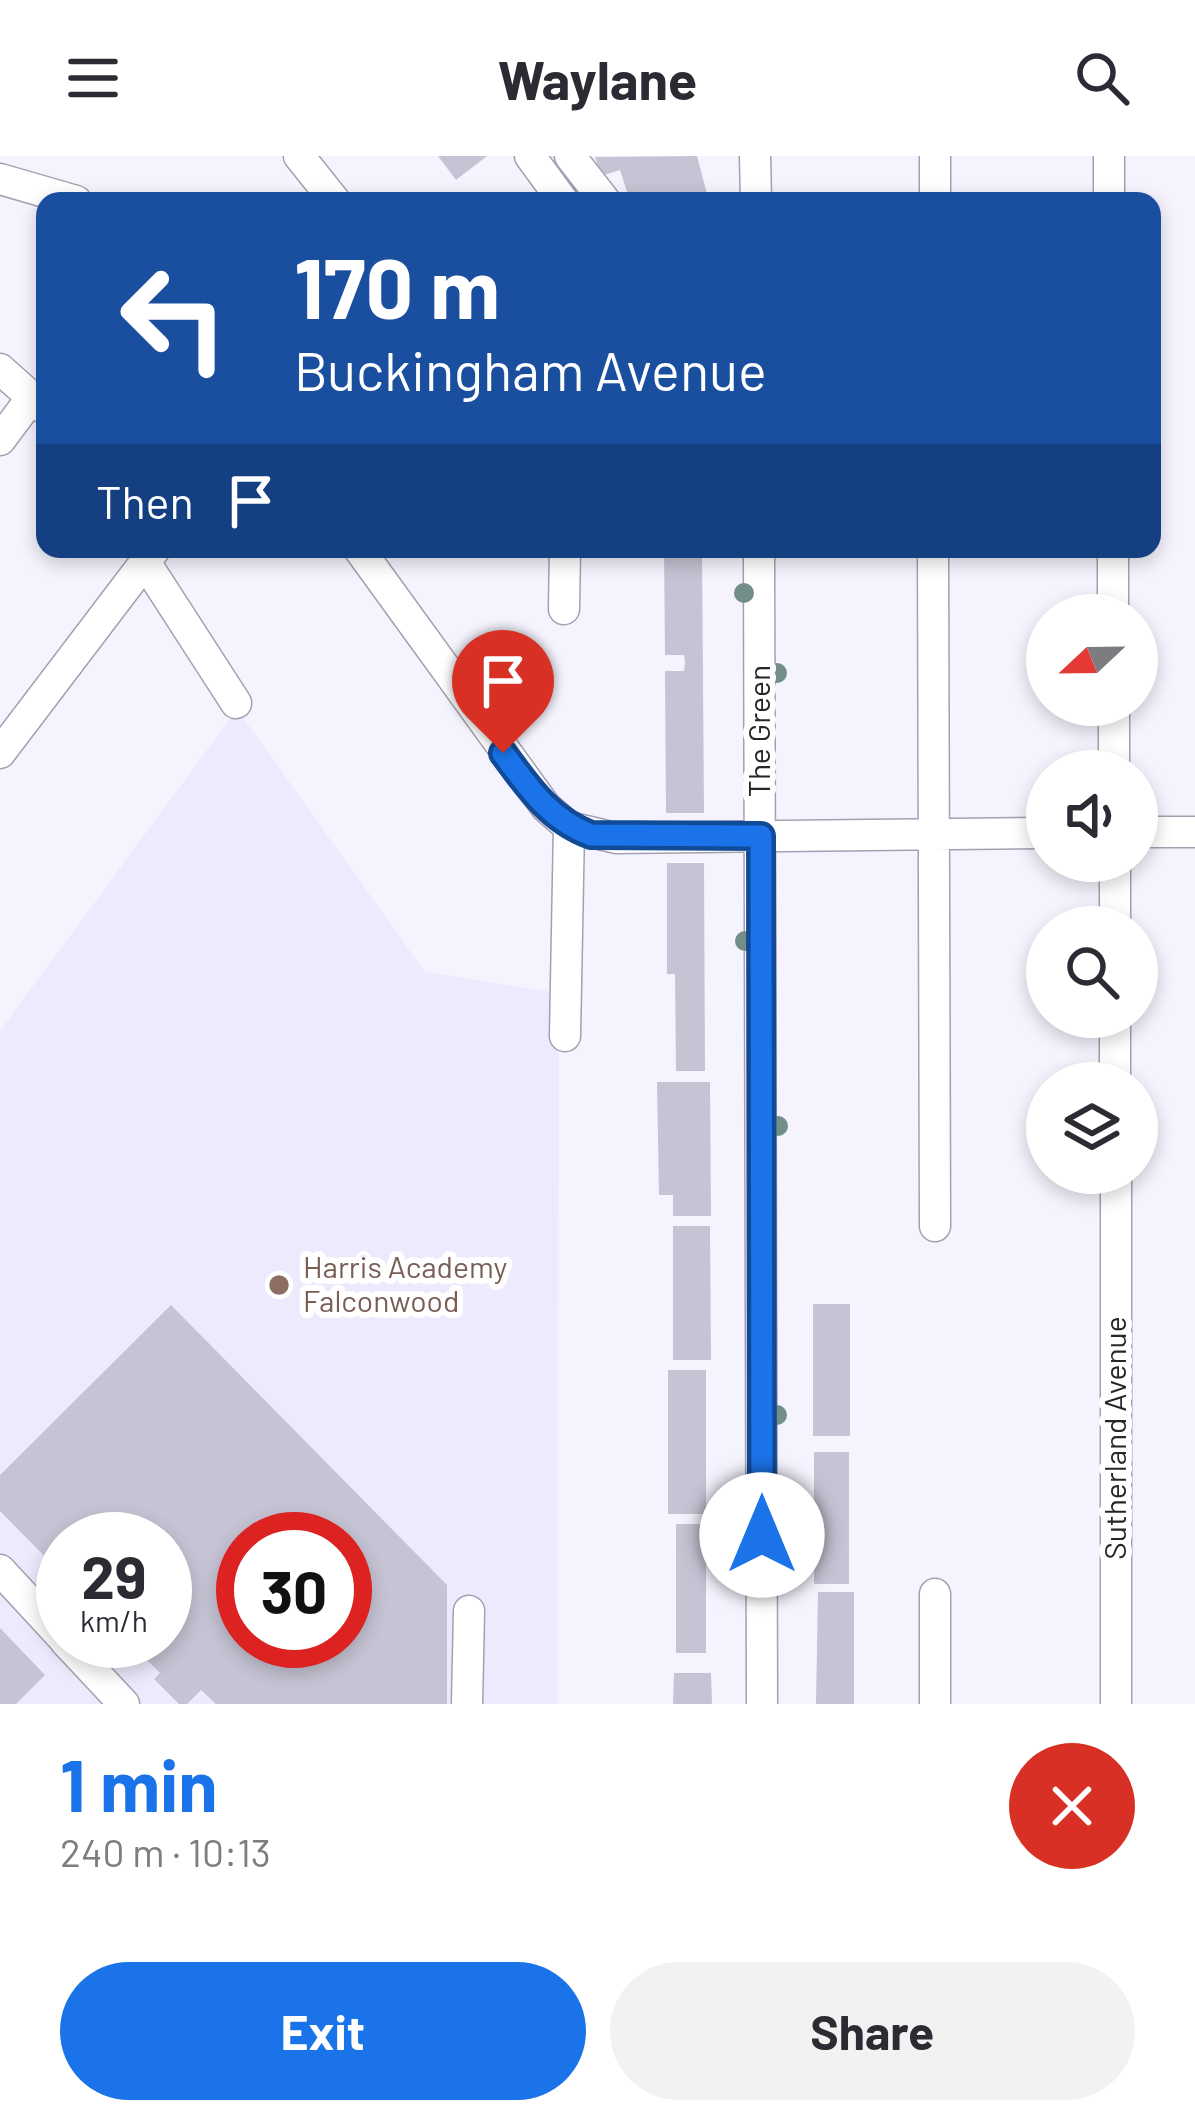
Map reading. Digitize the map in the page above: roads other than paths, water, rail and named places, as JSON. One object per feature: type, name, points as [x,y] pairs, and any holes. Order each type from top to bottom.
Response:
[{"type":"street","points":[[299,156],[328,192]]},
{"type":"street","points":[[530,156],[547,192]]},
{"type":"street","points":[[570,156],[598,192]]},
{"type":"street","points":[[755,156],[756,192]]},
{"type":"street","points":[[935,156],[935,192]]},
{"type":"street","points":[[1109,156],[1109,192]]},
{"type":"street","points":[[0,179],[45,192]]},
{"type":"street","points":[[0,369],[36,399]]},
{"type":"street","points":[[0,440],[36,405]]},
{"type":"street","points":[[0,753],[146,558]]},
{"type":"street","points":[[151,558],[236,703]]},
{"type":"street","points":[[365,558],[526,785],[569,827],[616,838],[1026,833]]},
{"type":"street","points":[[565,558],[565,609]]},
{"type":"street","name":"The Green","points":[[759,558],[762,1704]]},
{"type":"street","points":[[933,558],[935,1226]]},
{"type":"street","points":[[1113,558],[1113,594]]},
{"type":"street","points":[[565,1036],[569,827]]},
{"type":"street","points":[[1158,832],[1195,832]]},
{"type":"street","name":"Sutherland Avenue","points":[[1116,1194],[1116,1704]]},
{"type":"street","points":[[0,1570],[36,1609]]},
{"type":"street","points":[[935,1594],[935,1704]]},
{"type":"street","points":[[467,1704],[469,1611]]},
{"type":"street","points":[[90,1668],[124,1704]]},
{"type":"place","name":"Harris Academy Falconwood","points":[[279,1285]]}]
